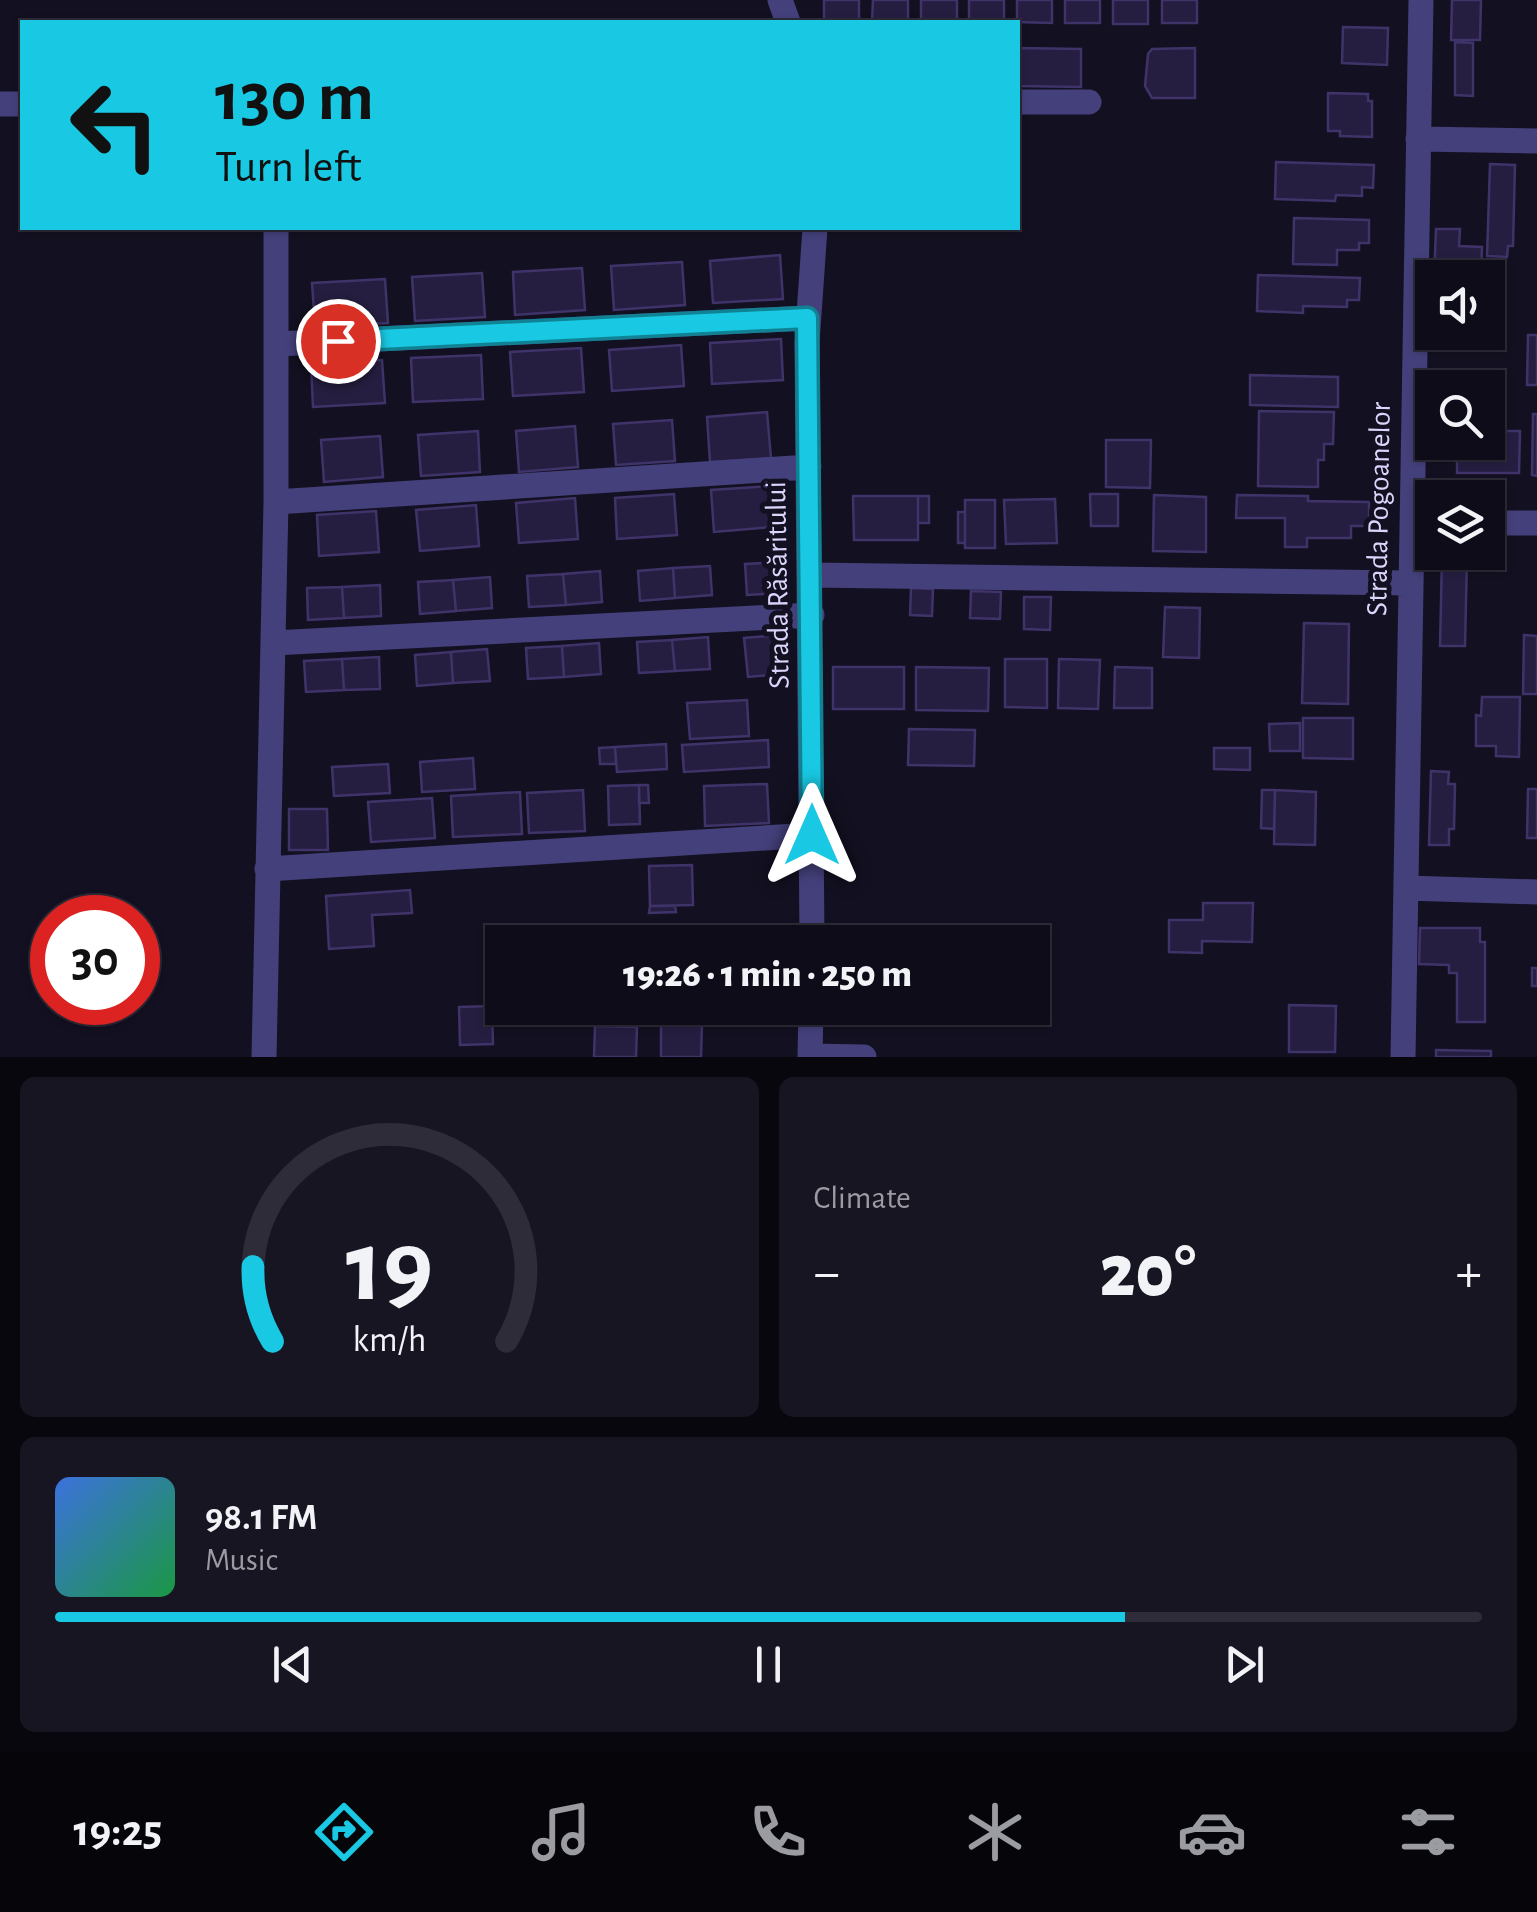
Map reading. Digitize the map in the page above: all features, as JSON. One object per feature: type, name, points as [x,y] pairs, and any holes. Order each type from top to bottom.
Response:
[{"type":"street","name":"Strada Pogoanelor","points":[[1421,0],[1418,138],[1422,480]]},
{"type":"street","points":[[1020,102],[1089,102]]},
{"type":"street","points":[[1418,138],[1537,141]]},
{"type":"street","points":[[264,1057],[276,502],[276,230]]},
{"type":"street","name":"Strada Răsăritului","points":[[812,925],[807,318],[816,230]]},
{"type":"street","points":[[277,344],[807,318]]},
{"type":"street","points":[[276,502],[809,467]]},
{"type":"street","points":[[1505,522],[1537,523]]},
{"type":"street","name":"Strada Pogoanelor","points":[[1404,1057],[1410,583],[1415,558]]},
{"type":"street","points":[[811,574],[1410,583]]},
{"type":"street","points":[[273,642],[812,615]]},
{"type":"street","points":[[267,869],[812,835]]},
{"type":"street","points":[[1406,888],[1537,892]]},
{"type":"street","points":[[811,1025],[810,1056],[864,1057]]},
{"type":"building","points":[[824,0],[859,0],[859,20],[824,20]]},
{"type":"building","points":[[873,0],[908,0],[908,20],[872,20]]},
{"type":"building","points":[[921,0],[957,0],[957,20],[921,20]]},
{"type":"building","points":[[969,0],[1004,0],[1004,20],[969,20]]},
{"type":"building","points":[[1017,0],[1052,0],[1052,23],[1017,20]]},
{"type":"building","points":[[1065,0],[1100,0],[1100,23],[1065,23]]},
{"type":"building","points":[[1113,0],[1148,0],[1148,24],[1113,24]]},
{"type":"building","points":[[1162,0],[1197,0],[1197,23],[1162,23]]},
{"type":"building","points":[[1452,0],[1481,0],[1480,40],[1451,40]]},
{"type":"building","points":[[1343,27],[1388,28],[1387,65],[1342,63]]},
{"type":"building","points":[[1455,42],[1473,43],[1473,96],[1455,95]]},
{"type":"building","points":[[1020,48],[1081,49],[1081,87],[1020,86]]},
{"type":"building","points":[[1195,48],[1195,98],[1152,98],[1145,86],[1148,54],[1152,49]]},
{"type":"building","points":[[1328,93],[1368,94],[1368,101],[1372,101],[1372,137],[1340,136],[1340,131],[1328,131]]},
{"type":"building","points":[[1276,162],[1374,165],[1373,188],[1362,187],[1362,196],[1336,195],[1335,201],[1275,199]]},
{"type":"building","points":[[1490,164],[1515,165],[1513,246],[1508,246],[1507,257],[1487,256]]},
{"type":"building","points":[[1294,218],[1369,220],[1369,243],[1359,243],[1359,250],[1337,250],[1337,265],[1293,264]]},
{"type":"building","points":[[1436,229],[1460,229],[1459,246],[1482,247],[1482,260],[1435,260]]},
{"type":"building","points":[[780,255],[783,299],[713,303],[710,261]]},
{"type":"building","points":[[682,262],[685,305],[614,310],[611,266]]},
{"type":"building","points":[[582,268],[585,310],[515,315],[513,272]]},
{"type":"building","points":[[482,273],[485,317],[415,321],[412,277]]},
{"type":"building","points":[[1258,275],[1360,278],[1359,300],[1347,300],[1347,307],[1303,306],[1303,313],[1257,311]]},
{"type":"building","points":[[385,279],[388,323],[315,327],[312,283]]},
{"type":"building","points":[[1528,335],[1537,335],[1537,385],[1527,385]]},
{"type":"building","points":[[781,339],[783,380],[712,384],[710,343]]},
{"type":"building","points":[[681,345],[684,386],[612,391],[609,350]]},
{"type":"building","points":[[581,348],[584,392],[513,396],[510,352]]},
{"type":"building","points":[[481,355],[483,399],[413,402],[411,358]]},
{"type":"building","points":[[382,360],[385,403],[313,407],[311,364]]},
{"type":"building","points":[[1250,375],[1338,377],[1338,407],[1250,405]]},
{"type":"building","points":[[1259,411],[1334,412],[1333,444],[1324,444],[1324,460],[1318,460],[1318,487],[1258,486]]},
{"type":"building","points":[[767,412],[771,458],[710,462],[707,417]]},
{"type":"building","points":[[1533,414],[1537,414],[1537,476],[1532,475]]},
{"type":"building","points":[[672,420],[675,461],[616,465],[613,424]]},
{"type":"building","points":[[575,426],[578,467],[519,472],[516,431]]},
{"type":"building","points":[[478,431],[480,472],[421,476],[418,435]]},
{"type":"building","points":[[1505,431],[1520,431],[1519,473],[1457,473],[1457,460],[1505,460]]},
{"type":"building","points":[[380,436],[383,477],[324,482],[321,440]]},
{"type":"building","points":[[1106,440],[1151,440],[1150,488],[1106,487]]},
{"type":"building","points":[[770,486],[773,527],[714,532],[711,490]]},
{"type":"building","points":[[674,494],[677,535],[617,539],[615,498]]},
{"type":"building","points":[[1090,494],[1118,494],[1118,526],[1091,526]]},
{"type":"building","points":[[1154,495],[1206,497],[1206,552],[1153,551]]},
{"type":"building","points":[[1237,495],[1369,502],[1369,526],[1351,526],[1351,538],[1307,538],[1307,547],[1285,547],[1285,518],[1236,518]]},
{"type":"building","points":[[853,496],[918,496],[918,540],[854,540]]},
{"type":"building","points":[[918,496],[929,496],[929,523],[918,523]]},
{"type":"building","points":[[575,498],[578,539],[519,543],[516,503]]},
{"type":"building","points":[[1055,499],[1057,543],[1006,544],[1004,500]]},
{"type":"building","points":[[965,500],[995,500],[995,548],[965,548]]},
{"type":"building","points":[[476,505],[479,546],[420,551],[416,510]]},
{"type":"building","points":[[376,511],[379,552],[319,556],[317,515]]},
{"type":"building","points":[[958,512],[965,512],[965,543],[958,543]]},
{"type":"building","points":[[780,562],[782,593],[747,595],[745,564]]},
{"type":"building","points":[[710,566],[712,595],[675,598],[673,568]]},
{"type":"building","points":[[673,568],[675,598],[640,601],[638,571]]},
{"type":"building","points":[[1442,570],[1467,570],[1465,646],[1440,646]]},
{"type":"building","points":[[600,571],[602,602],[566,605],[563,574]]},
{"type":"building","points":[[563,574],[566,605],[529,607],[527,576]]},
{"type":"building","points":[[490,577],[492,608],[456,611],[453,580]]},
{"type":"building","points":[[453,580],[456,611],[420,614],[418,582]]},
{"type":"building","points":[[380,585],[381,616],[344,618],[342,587]]},
{"type":"building","points":[[342,587],[344,618],[308,620],[307,588]]},
{"type":"building","points":[[911,588],[933,589],[932,616],[910,615]]},
{"type":"building","points":[[971,591],[1001,592],[1000,619],[970,618]]},
{"type":"building","points":[[1024,597],[1051,597],[1050,630],[1024,629]]},
{"type":"building","points":[[1165,607],[1200,608],[1199,658],[1163,657]]},
{"type":"building","points":[[1304,623],[1349,624],[1348,704],[1302,703]]},
{"type":"building","points":[[778,635],[782,674],[748,677],[744,638]]},
{"type":"building","points":[[1524,635],[1537,636],[1537,694],[1523,694]]},
{"type":"building","points":[[708,637],[710,669],[675,671],[672,640]]},
{"type":"building","points":[[672,640],[675,671],[639,673],[637,642]]},
{"type":"building","points":[[599,643],[601,674],[564,677],[562,646]]},
{"type":"building","points":[[562,646],[564,677],[528,679],[526,648]]},
{"type":"building","points":[[487,649],[490,681],[453,683],[451,652]]},
{"type":"building","points":[[451,652],[453,683],[417,686],[415,655]]},
{"type":"building","points":[[379,657],[380,689],[344,690],[342,659]]},
{"type":"building","points":[[342,659],[344,690],[306,692],[304,661]]},
{"type":"building","points":[[1005,659],[1047,659],[1047,708],[1005,707]]},
{"type":"building","points":[[1059,659],[1100,660],[1098,709],[1058,708]]},
{"type":"building","points":[[833,667],[904,667],[904,709],[833,709]]},
{"type":"building","points":[[916,667],[989,668],[988,711],[916,710]]},
{"type":"building","points":[[1115,667],[1152,668],[1152,708],[1114,708]]},
{"type":"building","points":[[1482,697],[1520,697],[1519,757],[1496,756],[1496,746],[1476,746],[1476,715],[1481,716]]},
{"type":"building","points":[[747,700],[749,736],[690,739],[687,703]]},
{"type":"building","points":[[1303,718],[1353,718],[1353,759],[1303,758]]},
{"type":"building","points":[[1300,723],[1300,751],[1270,751],[1269,724]]},
{"type":"building","points":[[909,729],[975,730],[974,766],[908,765]]},
{"type":"building","points":[[768,740],[769,767],[684,772],[682,745]]},
{"type":"building","points":[[666,744],[667,769],[617,772],[615,747]]},
{"type":"building","points":[[615,747],[616,764],[600,764],[599,748]]},
{"type":"building","points":[[1214,748],[1250,748],[1250,770],[1214,769]]},
{"type":"building","points":[[473,758],[475,789],[422,792],[420,762]]},
{"type":"building","points":[[388,764],[390,793],[334,796],[332,767]]},
{"type":"building","points":[[1431,771],[1449,772],[1448,784],[1455,784],[1454,829],[1449,829],[1449,845],[1429,845]]},
{"type":"building","points":[[767,784],[769,823],[705,826],[704,786]]},
{"type":"building","points":[[639,785],[648,785],[649,803],[639,803]]},
{"type":"building","points":[[639,785],[640,824],[609,825],[608,786]]},
{"type":"building","points":[[1528,789],[1537,789],[1537,838],[1527,838]]},
{"type":"building","points":[[583,790],[585,831],[529,833],[527,793]]},
{"type":"building","points":[[1262,790],[1275,790],[1274,829],[1261,828]]},
{"type":"building","points":[[1275,790],[1316,792],[1315,845],[1274,844]]},
{"type":"building","points":[[520,792],[522,834],[453,837],[451,796]]},
{"type":"building","points":[[432,798],[435,838],[371,842],[368,802]]},
{"type":"building","points":[[289,809],[327,809],[328,850],[289,850]]},
{"type":"building","points":[[692,865],[693,905],[650,906],[649,866]]},
{"type":"building","points":[[410,890],[412,913],[372,915],[374,946],[329,949],[326,896]]},
{"type":"building","points":[[1203,903],[1253,903],[1252,942],[1202,941],[1202,953],[1169,952],[1169,920],[1203,920]]},
{"type":"building","points":[[650,906],[675,906],[676,912],[649,913]]},
{"type":"building","points":[[1420,928],[1480,928],[1480,942],[1485,942],[1485,1022],[1457,1022],[1457,973],[1449,973],[1449,965],[1419,964]]},
{"type":"building","points":[[1532,968],[1537,968],[1537,986],[1532,986]]},
{"type":"building","points":[[1289,1005],[1336,1006],[1335,1052],[1289,1052]]},
{"type":"building","points":[[485,1006],[485,1025],[492,1025],[493,1044],[460,1045],[459,1007]]},
{"type":"building","points":[[661,1025],[702,1025],[701,1057],[661,1057]]},
{"type":"building","points":[[595,1026],[637,1027],[636,1057],[594,1057]]},
{"type":"building","points":[[1436,1050],[1491,1051],[1491,1057],[1436,1057]]},
{"type":"route","points":[[338,341],[807,318],[812,835]]}]
